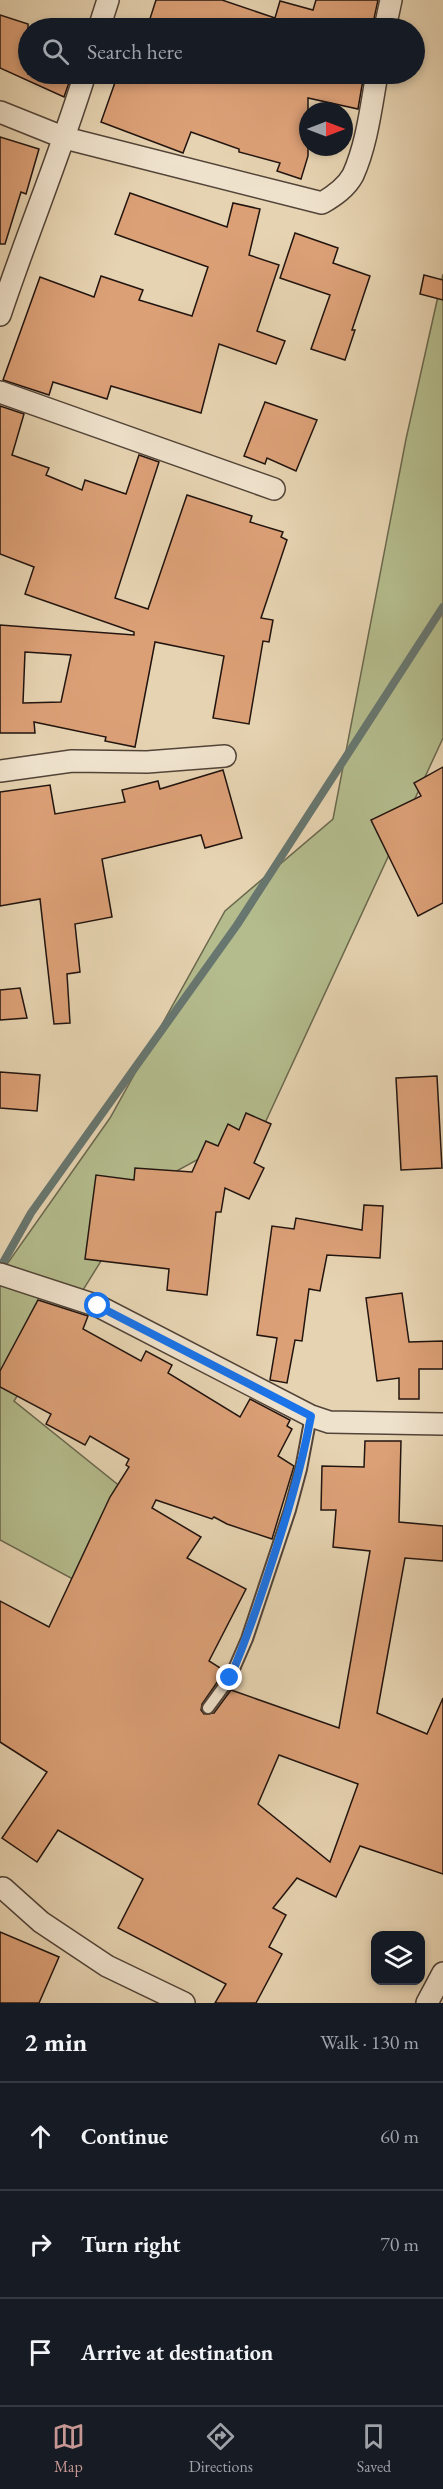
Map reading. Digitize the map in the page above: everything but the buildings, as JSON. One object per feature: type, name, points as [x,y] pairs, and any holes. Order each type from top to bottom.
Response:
[{"type":"street","points":[[102,18],[108,0]]},
{"type":"street","points":[[388,18],[391,0]]},
{"type":"street","points":[[0,315],[26,237],[65,138],[82,84]]},
{"type":"street","points":[[0,112],[65,138],[322,203],[339,193],[352,176],[366,132],[375,84]]},
{"type":"street","points":[[0,392],[274,489]]},
{"type":"street","points":[[0,771],[72,760],[147,762],[225,756]]},
{"type":"street","points":[[5,1276],[98,1306],[311,1416],[329,1422],[443,1424]]},
{"type":"street","points":[[3,1888],[41,1922],[107,1966],[184,2003]]},
{"type":"street","points":[[427,2003],[443,1973]]},
{"type":"lane","points":[[208,1708],[230,1678],[247,1639],[290,1510],[311,1416]]},
{"type":"green space","points":[[443,274],[443,738],[265,1123],[147,1187],[14,1401],[132,1496],[82,1584],[0,1540],[0,1274],[110,1118],[225,911],[333,819],[406,439]]},
{"type":"waterway","points":[[0,1268],[31,1213],[237,925],[443,607]]},
{"type":"route","points":[[98,1306],[311,1416],[290,1510],[247,1639],[230,1678]]}]
